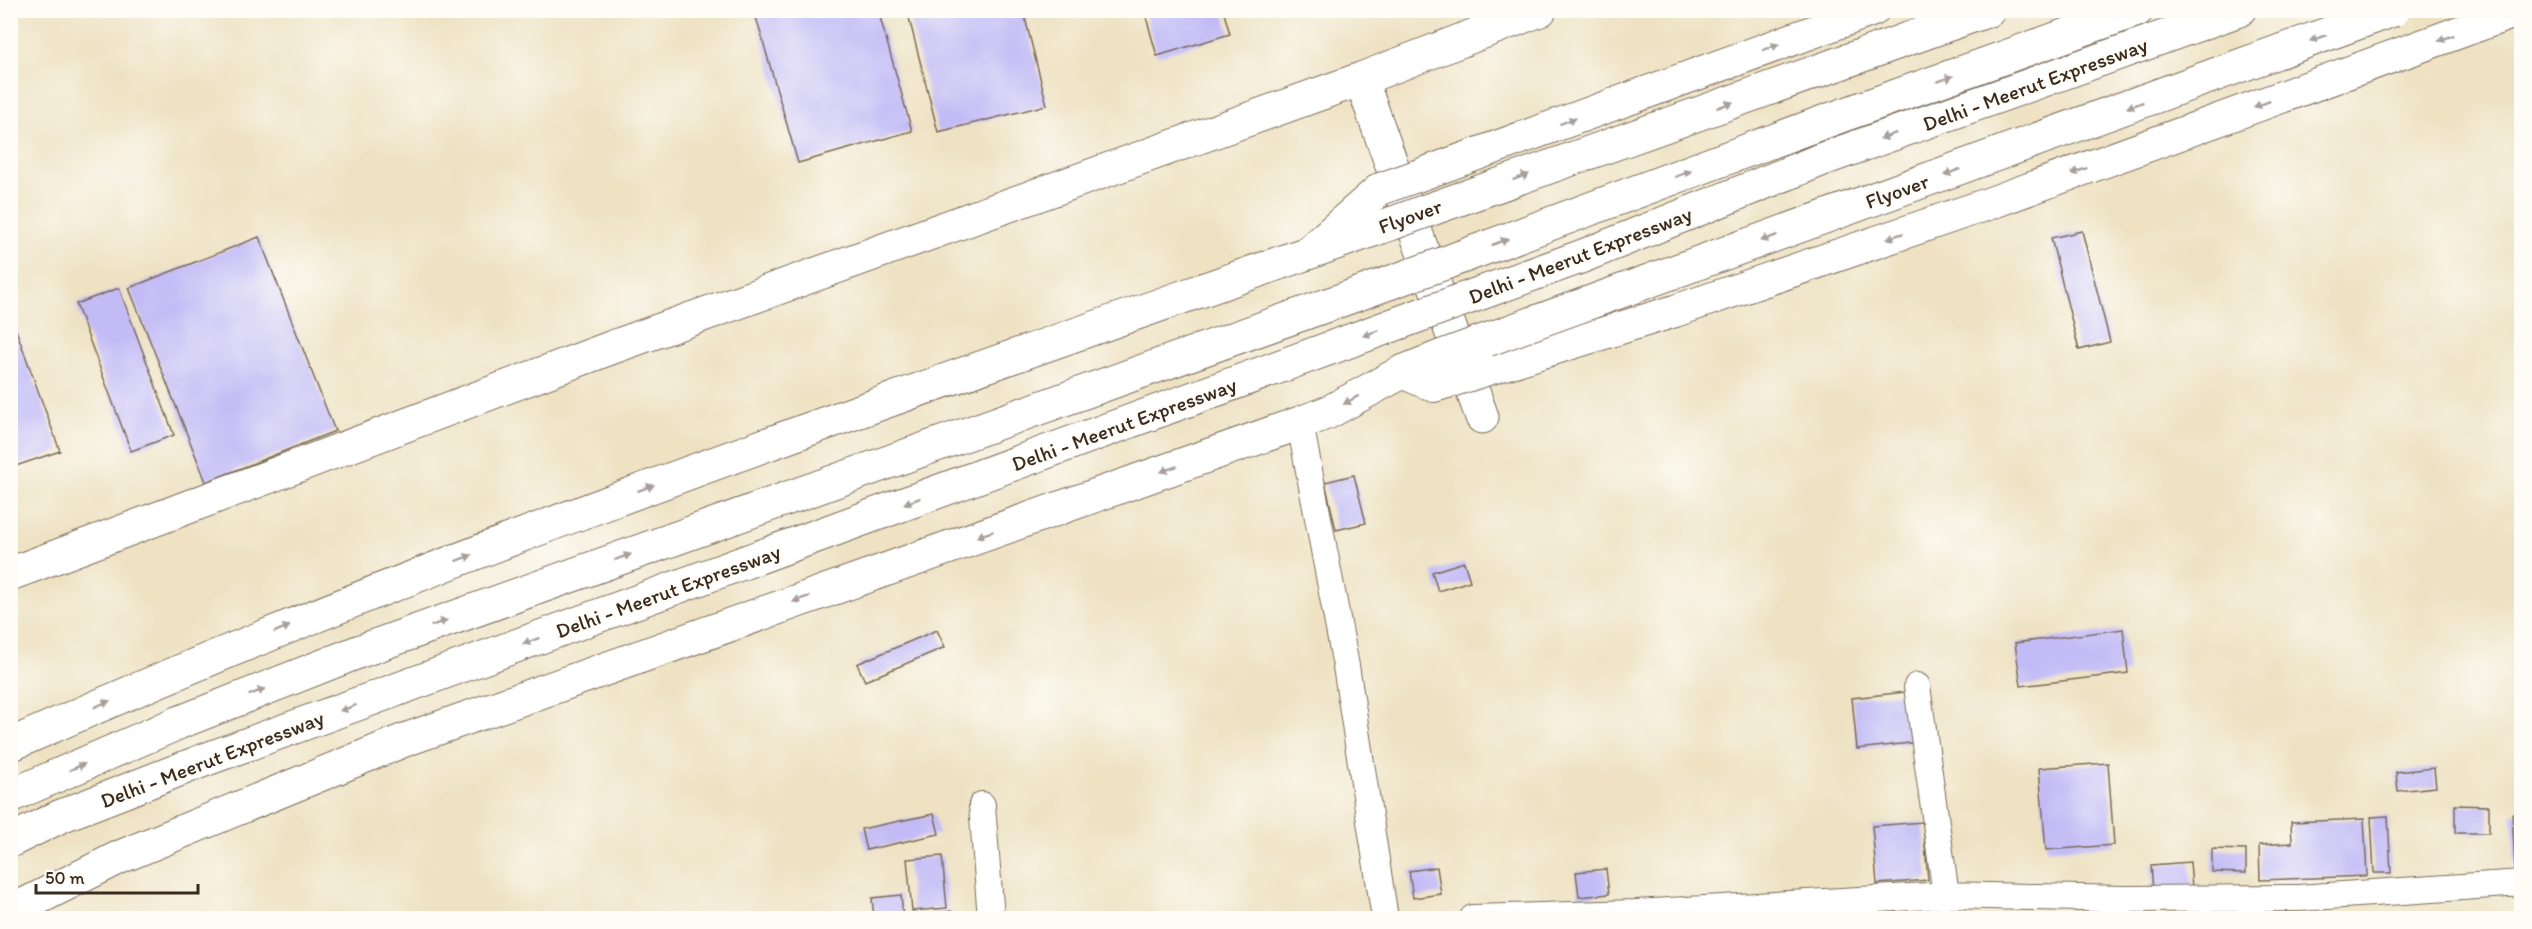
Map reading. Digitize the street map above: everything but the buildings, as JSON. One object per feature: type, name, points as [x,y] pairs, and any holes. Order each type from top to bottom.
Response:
[{"type":"main road","points":[[10,574],[613,346],[1361,80],[1540,10]]},
{"type":"main road","name":"Flyover","points":[[10,745],[279,630],[604,503],[1989,10]]},
{"type":"main road","name":"Delhi - Meerut Expressway","points":[[10,796],[178,723],[358,652],[1414,274],[1818,124],[2137,10]]},
{"type":"main road","name":"Delhi - Meerut Expressway","points":[[10,841],[61,816],[207,759],[1583,256],[1823,159],[2240,10]]},
{"type":"main road","name":"Flyover","points":[[10,912],[120,856],[402,741],[1300,423],[1329,412],[1402,372],[1446,369],[2393,10]]},
{"type":"main road","points":[[1361,80],[1482,417]]},
{"type":"street","points":[[1306,253],[1380,189],[1873,10]]},
{"type":"street","points":[[1446,369],[1485,370],[1675,310],[1985,205],[2520,10]]},
{"type":"street","points":[[1300,423],[1346,666],[1385,918]]},
{"type":"street","points":[[1917,686],[1946,895]]},
{"type":"street","points":[[982,805],[991,918]]},
{"type":"street","points":[[1473,918],[1774,912],[1946,895],[2124,899],[2298,898],[2480,888],[2522,883]]}]
